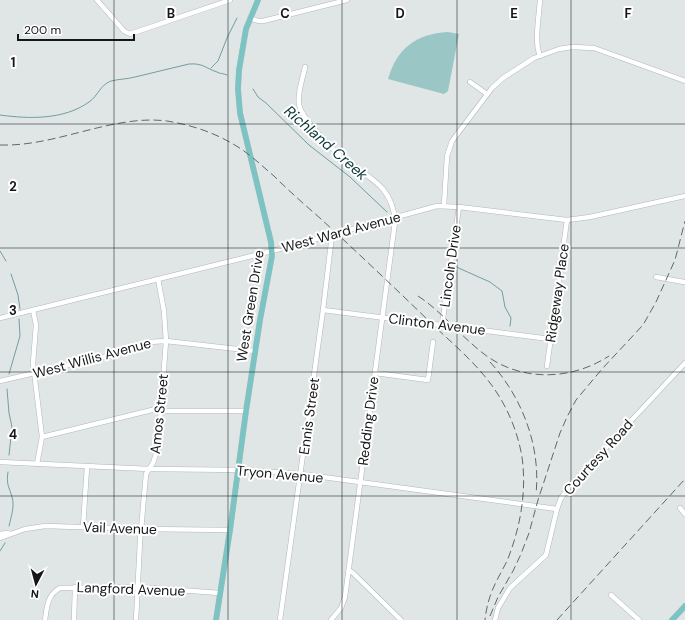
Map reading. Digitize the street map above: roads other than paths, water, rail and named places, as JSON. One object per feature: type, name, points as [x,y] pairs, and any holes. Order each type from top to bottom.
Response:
[{"type":"main road","name":"West Green Drive","points":[[216,620],[255,351],[272,251],[272,242],[240,113],[238,89],[239,70],[245,35],[250,18],[258,0]]},
{"type":"main road","points":[[672,620],[685,606]]},
{"type":"street","points":[[97,0],[124,31],[129,34],[230,0]]},
{"type":"street","points":[[250,18],[263,21],[327,2],[347,0]]},
{"type":"street","points":[[540,0],[538,51],[540,56]]},
{"type":"street","name":"Lincoln Drive","points":[[444,205],[447,156],[449,149],[464,124],[487,94],[503,78],[540,56],[559,49],[572,47],[594,48],[685,80]]},
{"type":"street","points":[[305,67],[298,102],[301,110],[331,148],[348,162],[375,180],[385,192],[393,208],[395,217]]},
{"type":"street","points":[[470,82],[487,94]]},
{"type":"street","name":"West Ward Avenue","points":[[0,318],[272,251],[436,206],[444,205],[567,220],[590,217],[685,196]]},
{"type":"street","name":"Lincoln Drive","points":[[442,325],[459,207]]},
{"type":"street","name":"Redding Drive","points":[[331,620],[344,602],[395,217]]},
{"type":"street","name":"Ridgeway Place","points":[[547,366],[567,220]]},
{"type":"street","name":"Ennis Street","points":[[280,620],[301,474],[332,235]]},
{"type":"street","points":[[656,278],[684,283],[685,276]]},
{"type":"street","name":"Amos Street","points":[[136,620],[146,474],[156,454],[166,341],[164,311],[158,279]]},
{"type":"street","points":[[33,310],[36,325],[32,355],[42,437],[37,464]]},
{"type":"street","name":"Clinton Avenue","points":[[323,310],[550,339]]},
{"type":"street","name":"West Willis Avenue","points":[[0,381],[126,351],[148,342],[166,341],[255,351]]},
{"type":"street","points":[[375,373],[428,380],[433,342]]},
{"type":"street","name":"Courtesy Road","points":[[495,620],[498,608],[510,588],[546,555],[561,498],[573,483],[685,363]]},
{"type":"street","points":[[42,437],[156,409],[246,411]]},
{"type":"street","name":"Tryon Avenue","points":[[0,462],[88,467],[238,470],[301,474],[557,509]]},
{"type":"street","points":[[83,527],[88,467]]},
{"type":"street","points":[[680,508],[685,514]]},
{"type":"street","name":"Vail Avenue","points":[[0,538],[24,529],[45,526],[230,530]]},
{"type":"street","name":"Vail Avenue","points":[[0,534],[7,532],[10,534]]},
{"type":"street","points":[[349,570],[401,620]]},
{"type":"street","points":[[74,620],[76,587]]},
{"type":"street","name":"Langford Avenue","points":[[45,620],[48,600],[55,591],[60,588],[138,587],[220,593]]},
{"type":"street","points":[[612,595],[639,620]]},
{"type":"waterway","points":[[211,68],[218,61],[237,18]]},
{"type":"waterway","name":"Richland Creek","points":[[0,115],[23,117],[46,117],[58,115],[79,108],[89,102],[104,85],[111,81],[132,78],[189,64],[201,65],[218,73],[227,75]]},
{"type":"waterway","name":"Richland Creek","points":[[253,89],[258,97],[309,145],[350,177],[387,212]]},
{"type":"waterway","points":[[0,251],[6,261]]},
{"type":"waterway","name":"Richland Creek","points":[[454,266],[490,282],[502,291],[505,307],[511,318],[510,326]]},
{"type":"waterway","points":[[11,274],[18,295],[20,309]]},
{"type":"waterway","points":[[9,374],[20,336],[19,319]]},
{"type":"waterway","points":[[7,389],[12,427],[9,455]]},
{"type":"waterway","points":[[8,472],[8,483],[13,504],[9,526]]},
{"type":"waterway","points":[[0,551],[5,543]]},
{"type":"railway","points":[[0,145],[42,141],[105,126],[147,120],[167,121],[195,127],[230,142],[243,150],[274,176],[464,354],[493,387],[508,412],[518,439],[522,457],[524,484],[519,523],[512,549],[495,584],[487,606],[485,620]]},
{"type":"railway","points":[[490,616],[498,597],[521,554],[560,433],[567,417],[576,400],[602,369],[643,325],[656,302],[675,260],[685,221]]},
{"type":"railway","points":[[418,296],[434,308],[479,350],[494,361],[509,368],[526,373],[543,375],[560,374],[577,371],[593,365],[609,356]]},
{"type":"railway","points":[[490,362],[511,391],[520,406],[527,423],[535,458],[537,476],[536,494]]},
{"type":"railway","points":[[557,620],[685,479]]}]
